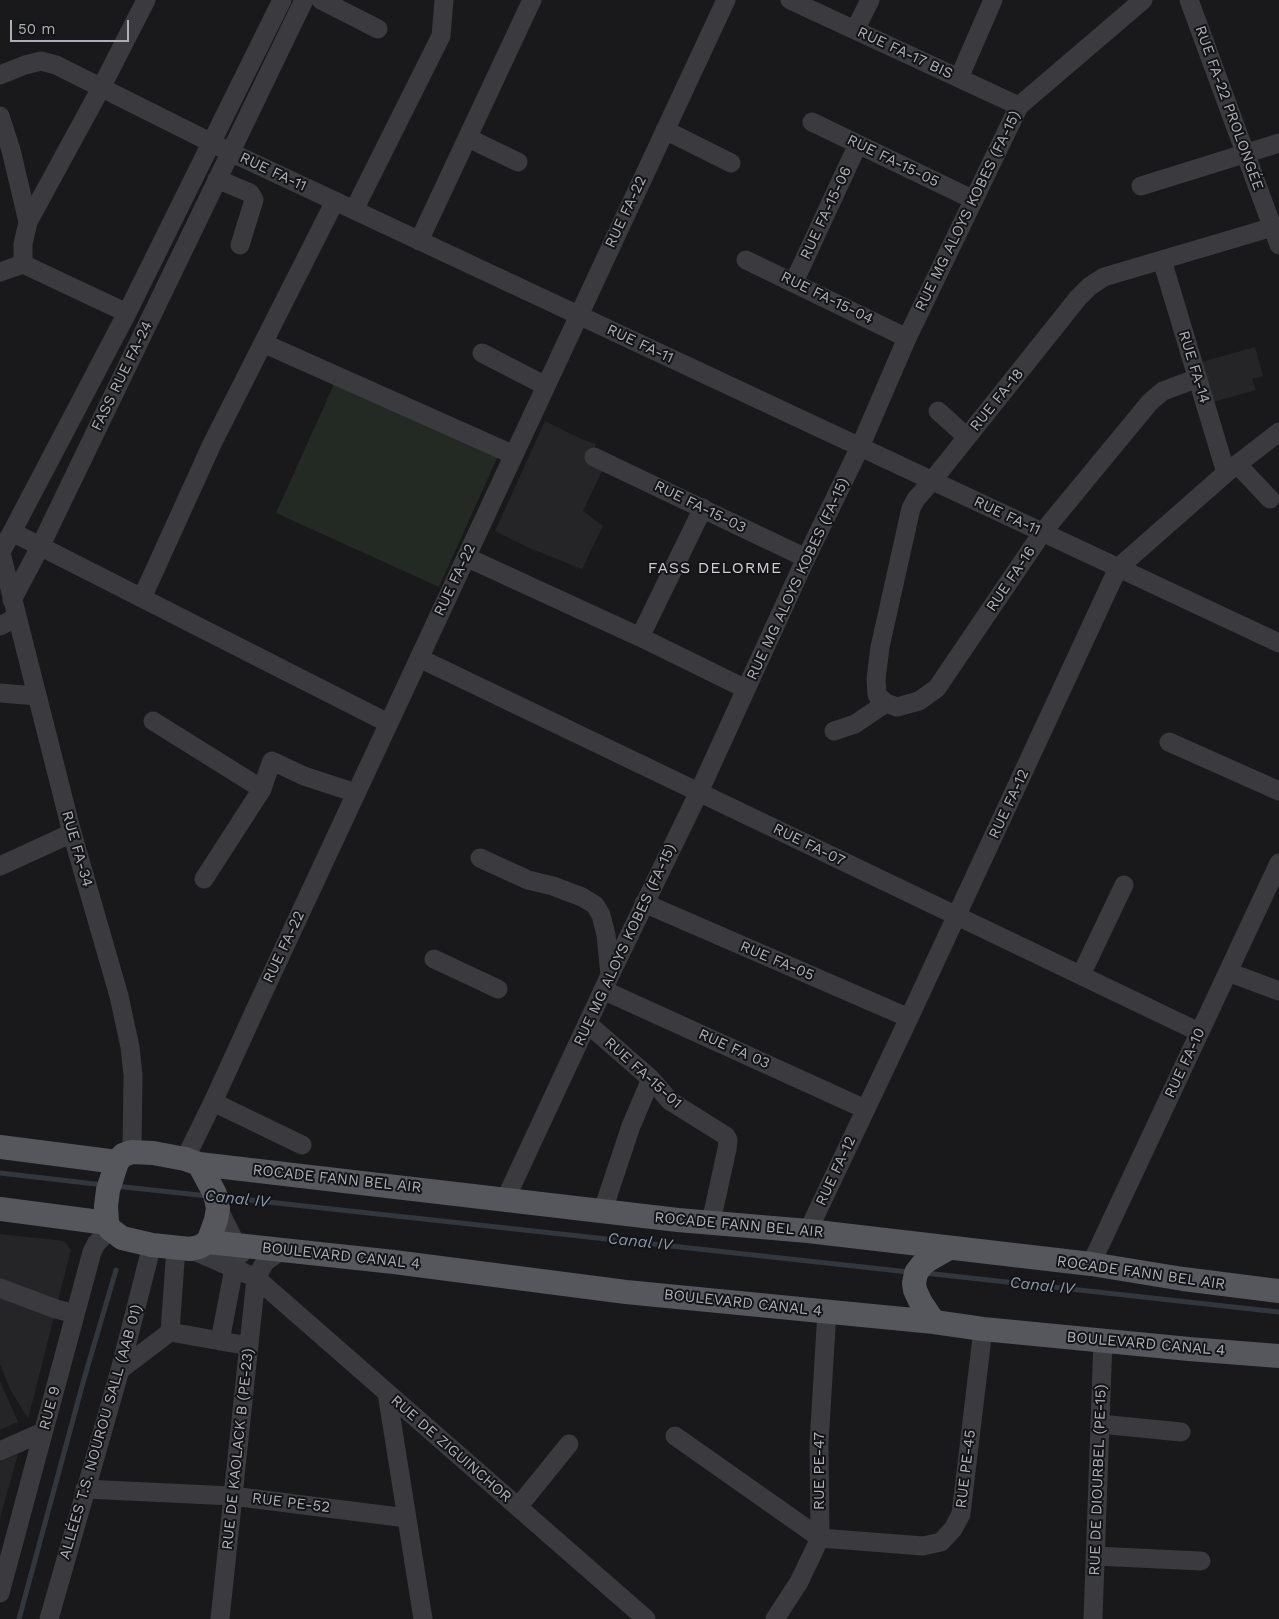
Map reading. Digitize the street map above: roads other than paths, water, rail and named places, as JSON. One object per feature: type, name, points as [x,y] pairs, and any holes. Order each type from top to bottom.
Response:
[{"type":"main road","points":[[0,1147],[124,1157],[154,1153],[192,1161],[214,1194],[218,1208],[216,1220],[191,1246],[152,1245],[122,1238],[108,1226],[0,1209]]},
{"type":"main road","points":[[108,1226],[106,1206],[108,1190],[124,1157]]},
{"type":"main road","name":"ROCADE FANN BEL AIR","points":[[192,1161],[603,1210],[808,1230],[1091,1264],[1182,1279],[1279,1291]]},
{"type":"main road","name":"BOULEVARD CANAL 4","points":[[191,1246],[235,1256],[283,1249],[626,1292],[1189,1349],[1279,1356]]},
{"type":"main road","points":[[934,1322],[915,1290],[916,1273],[928,1260],[949,1248]]},
{"type":"main road","points":[[1182,1279],[1234,1271],[1279,1276]]},
{"type":"main road","points":[[1189,1349],[1208,1358],[1226,1363],[1279,1372]]},
{"type":"street","points":[[22,264],[22,244],[28,222],[101,88],[146,0]]},
{"type":"street","points":[[0,550],[12,532],[127,313],[282,0]]},
{"type":"street","name":"FASS RUE FA-24","points":[[14,608],[40,547],[304,0]]},
{"type":"street","points":[[321,0],[378,29]]},
{"type":"street","points":[[354,210],[441,36],[444,0]]},
{"type":"street","points":[[419,241],[532,0]]},
{"type":"street","name":"RUE FA-22","points":[[192,1161],[213,1102],[726,0]]},
{"type":"street","name":"RUE FA-17 BIS","points":[[790,0],[1019,106]]},
{"type":"street","points":[[855,30],[870,0]]},
{"type":"street","points":[[959,78],[993,0]]},
{"type":"street","name":"RUE MG ALOYS KOBES (FA-15)","points":[[506,1198],[606,982],[699,792],[806,558],[860,447],[908,338],[1019,106],[1143,0]]},
{"type":"street","name":"RUE FA-22 PROLONGÉE","points":[[1189,0],[1245,152],[1272,203],[1273,227],[1279,245]]},
{"type":"street","name":"RUE FA-11","points":[[0,75],[25,65],[41,62],[56,65],[230,152],[1279,644]]},
{"type":"street","points":[[0,116],[11,150],[28,222]]},
{"type":"street","name":"RUE FA-15-05","points":[[812,122],[974,200]]},
{"type":"street","points":[[665,130],[731,163]]},
{"type":"street","points":[[468,138],[518,162]]},
{"type":"street","points":[[1141,186],[1279,142]]},
{"type":"street","name":"RUE FA-15-06","points":[[794,282],[858,144]]},
{"type":"street","points":[[216,179],[250,193],[254,200],[240,245]]},
{"type":"street","points":[[142,598],[212,444],[335,201]]},
{"type":"street","name":"RUE FA-18","points":[[886,703],[877,695],[876,679],[880,647],[911,508],[916,499],[1078,298],[1090,286],[1104,277],[1273,227]]},
{"type":"street","name":"RUE FA-15-04","points":[[746,260],[908,338]]},
{"type":"street","name":"RUE FA-14","points":[[1162,260],[1198,378],[1231,469]]},
{"type":"street","points":[[0,272],[22,264],[127,313]]},
{"type":"street","points":[[263,343],[514,455]]},
{"type":"street","points":[[482,353],[546,386]]},
{"type":"street","name":"RUE FA-16","points":[[886,703],[896,707],[919,701],[937,688],[1042,533],[1150,402],[1163,390],[1198,378]]},
{"type":"street","points":[[938,411],[967,437]]},
{"type":"street","name":"RUE FA-12","points":[[808,1230],[957,916],[1118,568],[1231,469],[1279,432]]},
{"type":"street","name":"RUE FA-15-03","points":[[594,457],[806,558]]},
{"type":"street","points":[[1231,469],[1270,499]]},
{"type":"street","points":[[640,637],[703,508]]},
{"type":"street","points":[[12,532],[388,724]]},
{"type":"street","name":"RUE FA-34","points":[[0,550],[72,833],[119,996],[130,1047],[133,1100],[124,1157]]},
{"type":"street","points":[[466,557],[640,637],[746,689]]},
{"type":"street","points":[[0,626],[14,608]]},
{"type":"street","name":"RUE FA-07","points":[[419,658],[1199,1032]]},
{"type":"street","points":[[0,693],[37,696]]},
{"type":"street","points":[[834,731],[855,724],[886,703]]},
{"type":"street","points":[[154,721],[262,789]]},
{"type":"street","points":[[1169,742],[1279,791]]},
{"type":"street","points":[[204,879],[262,789],[272,761],[304,776],[356,793]]},
{"type":"street","points":[[0,866],[72,833]]},
{"type":"street","points":[[480,858],[528,880],[553,886],[582,897],[595,905],[601,915],[606,935],[606,982]]},
{"type":"street","name":"RUE FA-10","points":[[1091,1264],[1279,862]]},
{"type":"street","points":[[1081,975],[1124,885]]},
{"type":"street","name":"RUE FA-05","points":[[644,903],[909,1018]]},
{"type":"street","points":[[434,959],[498,988]]},
{"type":"street","points":[[1228,972],[1279,991]]},
{"type":"street","name":"RUE FA 03","points":[[606,982],[865,1109]]},
{"type":"street","name":"RUE FA-15-01","points":[[588,1024],[651,1079],[670,1101],[726,1136],[728,1140],[727,1149],[711,1222]]},
{"type":"street","points":[[603,1210],[631,1126],[651,1079]]},
{"type":"street","points":[[213,1102],[302,1145]]},
{"type":"street","name":"RUE DE ZIGUINCHOR","points":[[218,1208],[235,1256],[256,1278],[646,1619]]},
{"type":"street","name":"RUE 9","points":[[0,1593],[92,1252],[108,1226]]},
{"type":"street","name":"ALLÉES T.S. NOUROU SALL (AAB 01)","points":[[50,1619],[120,1370],[152,1245]]},
{"type":"street","points":[[120,1370],[170,1332],[191,1246]]},
{"type":"street","points":[[256,1278],[264,1262],[283,1249]]},
{"type":"street","points":[[220,1341],[235,1256]]},
{"type":"street","name":"RUE DE KAOLACK B (PE-23)","points":[[220,1619],[256,1278]]},
{"type":"street","points":[[0,1288],[56,1309],[76,1314]]},
{"type":"street","name":"RUE PE-47","points":[[775,1619],[799,1582],[820,1538],[819,1444],[828,1311]]},
{"type":"street","name":"RUE PE-45","points":[[820,1538],[923,1546],[941,1542],[953,1529],[961,1514],[983,1328]]},
{"type":"street","points":[[170,1332],[249,1346]]},
{"type":"street","name":"RUE DE DIOURBEL (PE-15)","points":[[1093,1619],[1103,1340]]},
{"type":"street","points":[[387,1393],[422,1619]]},
{"type":"street","points":[[1100,1424],[1181,1432]]},
{"type":"street","points":[[0,1451],[43,1432]]},
{"type":"street","points":[[675,1436],[820,1538]]},
{"type":"street","points":[[518,1507],[569,1444]]},
{"type":"street","name":"RUE PE-52","points":[[85,1489],[232,1496],[407,1518]]},
{"type":"street","points":[[1095,1556],[1201,1561]]},
{"type":"waterway","name":"Canal IV","points":[[0,1173],[104,1185]]},
{"type":"waterway","name":"Canal IV","points":[[115,1186],[208,1196]]},
{"type":"waterway","name":"Canal IV","points":[[222,1197],[909,1272]]},
{"type":"waterway","points":[[19,1619],[84,1379],[116,1270]]},
{"type":"waterway","name":"Canal IV","points":[[925,1273],[1279,1312]]},
{"type":"district","name":"FASS DELORME","points":[[715,568]]}]
